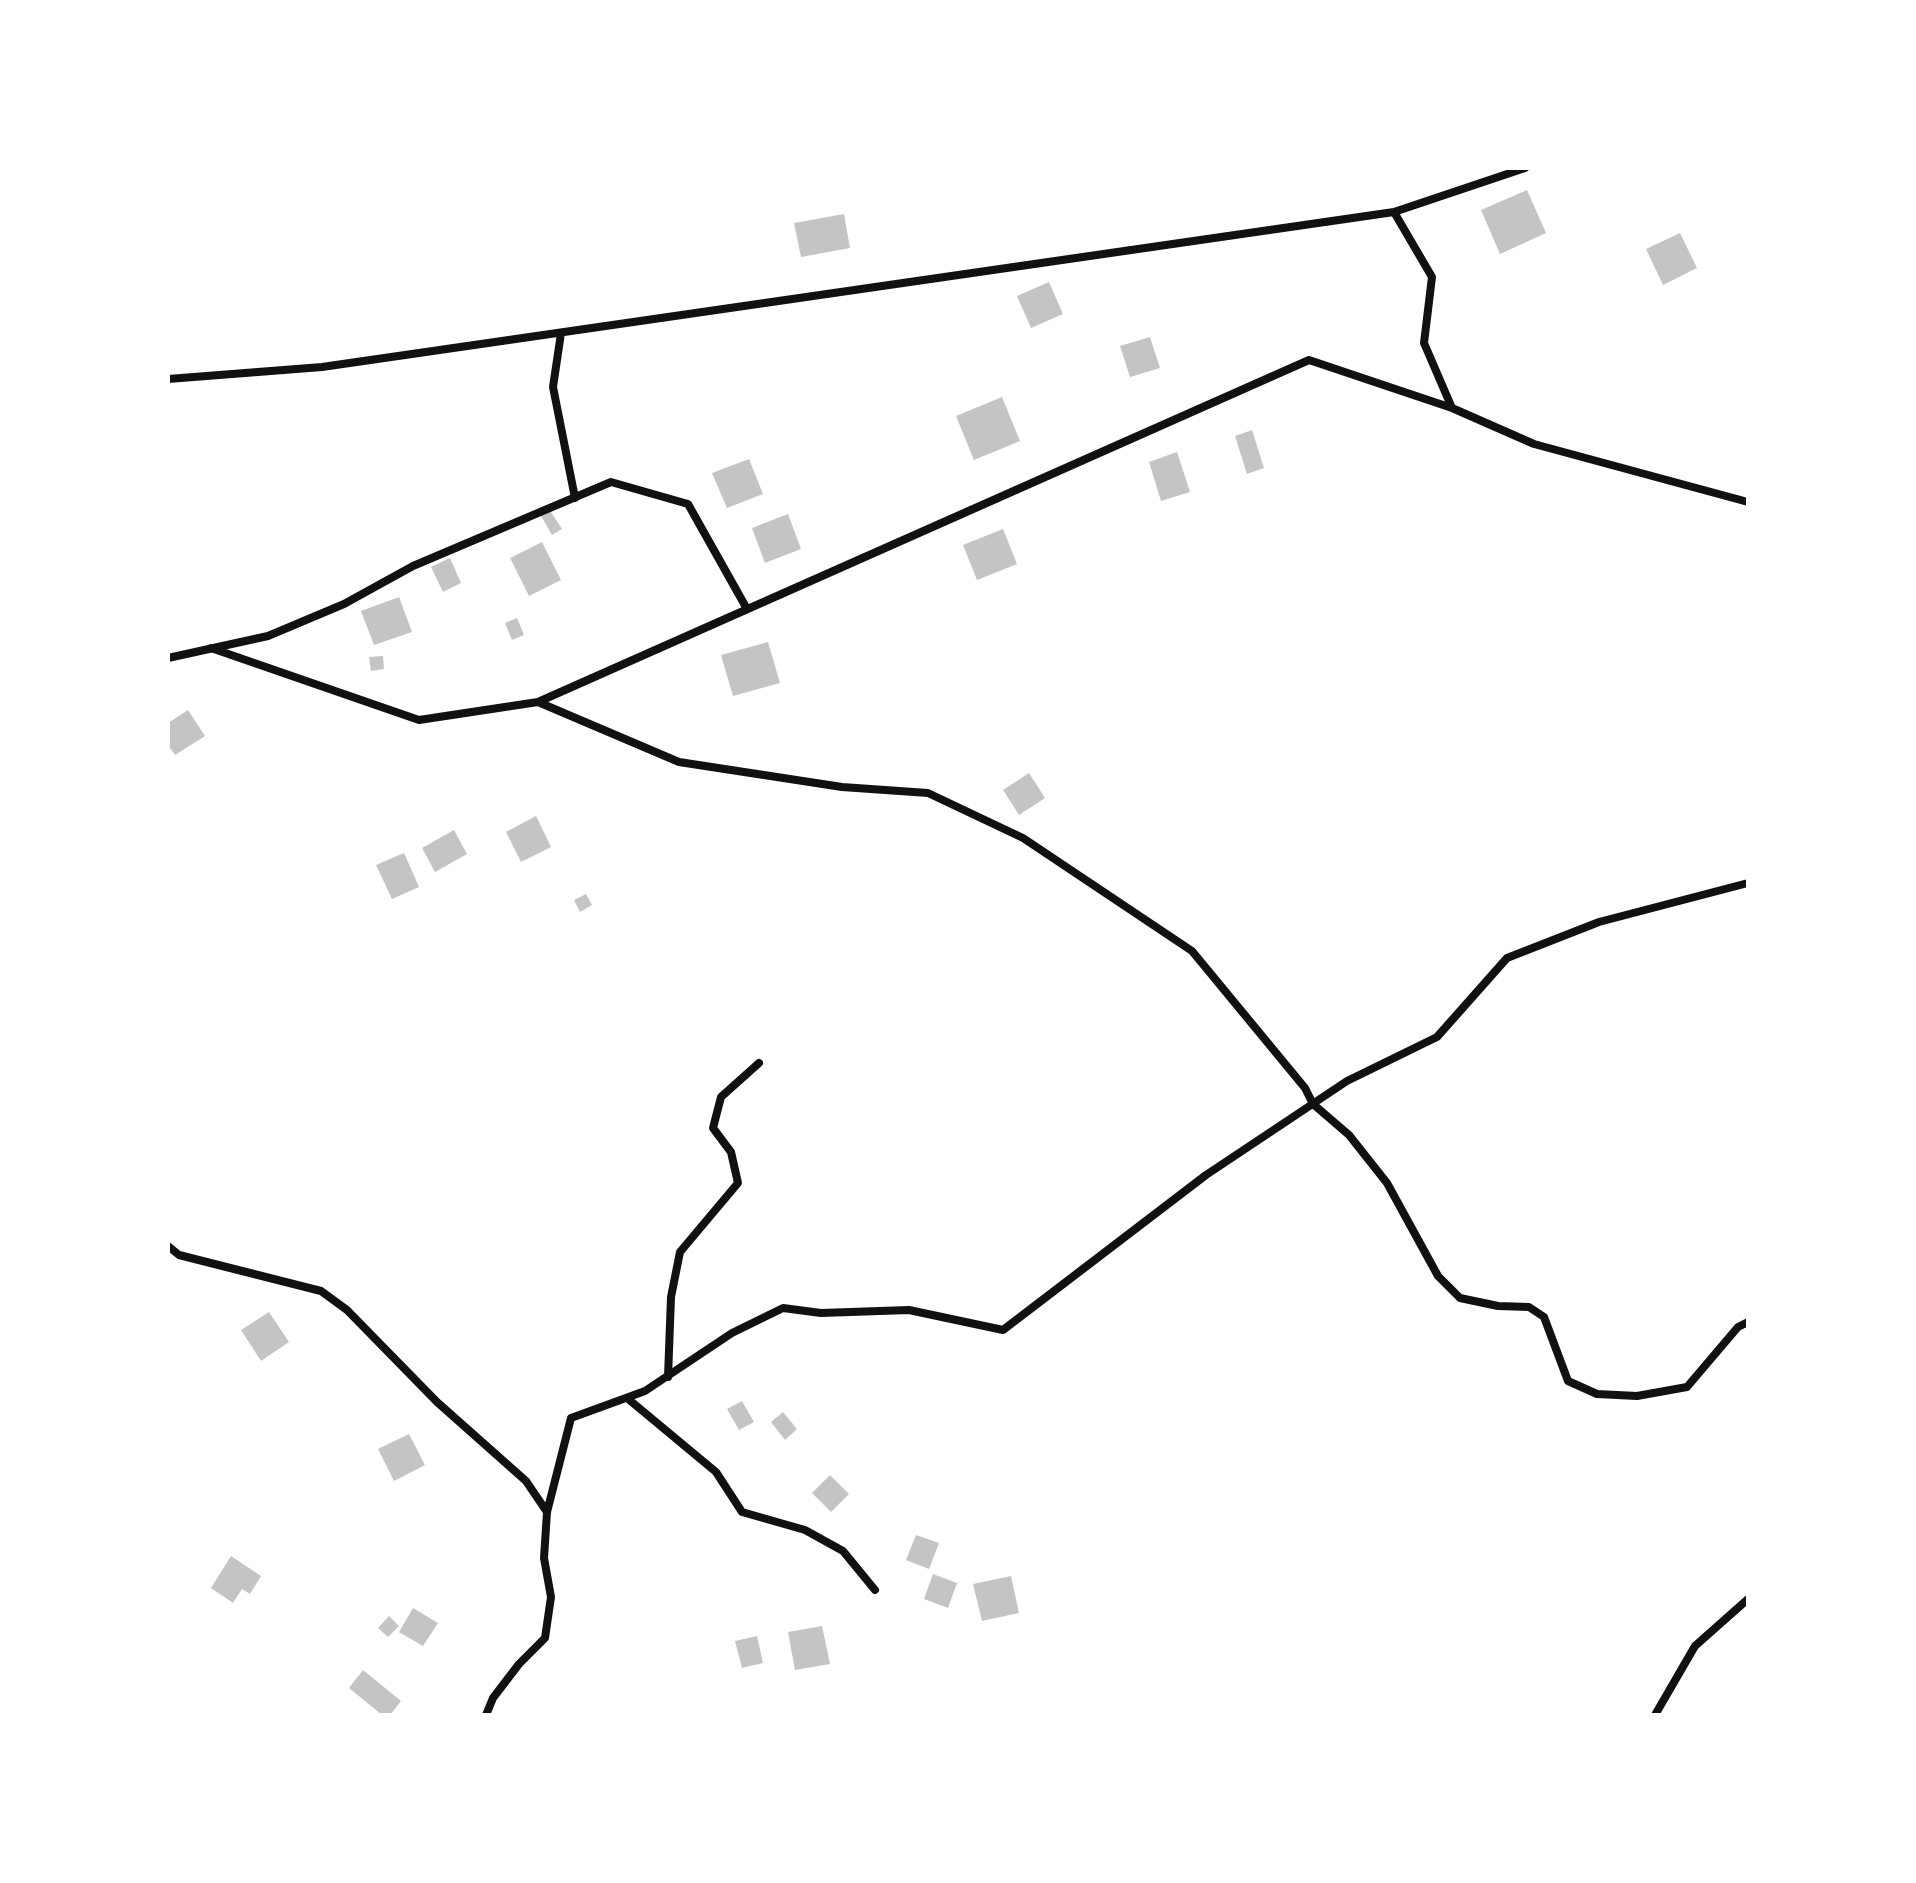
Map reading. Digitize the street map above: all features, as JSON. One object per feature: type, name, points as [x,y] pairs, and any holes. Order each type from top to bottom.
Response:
[{"type":"street","points":[[168,379],[322,367],[1394,212],[1525,168]]},
{"type":"street","points":[[1394,212],[1432,277],[1424,343],[1452,408]]},
{"type":"street","points":[[561,333],[553,387],[575,498]]},
{"type":"street","points":[[211,648],[419,720],[538,702],[1309,360],[1452,408],[1534,444],[1748,502]]},
{"type":"street","points":[[168,658],[268,636],[344,604],[413,566],[611,482],[688,504],[747,609]]},
{"type":"street","points":[[538,702],[679,762],[842,787],[928,793],[1023,838],[1192,951],[1305,1088],[1313,1104],[1349,1135],[1387,1183],[1438,1276],[1460,1298],[1498,1306],[1529,1307],[1544,1317],[1568,1381],[1597,1394],[1637,1396],[1687,1387],[1738,1327],[1748,1322]]},
{"type":"street","points":[[486,1715],[493,1698],[519,1664],[545,1638],[551,1597],[544,1558],[547,1512],[571,1418],[627,1398],[668,1377],[732,1333],[783,1308],[821,1313],[909,1310],[1003,1330],[1206,1175],[1347,1081],[1437,1037],[1507,958],[1599,922],[1748,883]]},
{"type":"street","points":[[668,1377],[671,1297],[680,1252],[738,1183],[731,1152],[713,1128],[721,1097],[759,1063]]},
{"type":"street","points":[[168,1246],[179,1255],[321,1291],[347,1310],[437,1402],[526,1481],[547,1512]]},
{"type":"street","points":[[627,1398],[716,1472],[742,1512],[805,1530],[843,1551],[875,1590]]},
{"type":"street","points":[[1655,1715],[1695,1646],[1748,1599]]},
{"type":"building","points":[[1527,190],[1546,233],[1500,254],[1481,210]]},
{"type":"building","points":[[844,214],[850,248],[801,257],[794,223]]},
{"type":"building","points":[[1680,233],[1697,268],[1663,285],[1646,249]]},
{"type":"building","points":[[1049,282],[1063,314],[1031,328],[1017,296]]},
{"type":"building","points":[[1150,337],[1160,368],[1130,377],[1120,346]]},
{"type":"building","points":[[1002,397],[1020,441],[974,460],[956,416]]},
{"type":"building","points":[[1252,430],[1264,468],[1247,474],[1235,436]]},
{"type":"building","points":[[1177,452],[1190,492],[1161,501],[1149,462]]},
{"type":"building","points":[[749,459],[763,494],[727,508],[712,473]]},
{"type":"building","points":[[549,509],[562,529],[552,535],[540,514]]},
{"type":"building","points":[[788,514],[801,549],[765,563],[752,528]]},
{"type":"building","points":[[1003,529],[1017,564],[977,580],[963,545]]},
{"type":"building","points":[[542,542],[561,580],[529,596],[510,558]]},
{"type":"building","points":[[450,558],[461,583],[443,592],[431,567]]},
{"type":"building","points":[[399,597],[412,632],[374,645],[361,611]]},
{"type":"building","points":[[517,618],[524,635],[512,640],[505,623]]},
{"type":"building","points":[[768,642],[780,683],[733,696],[721,655]]},
{"type":"building","points":[[383,656],[384,669],[371,671],[369,657]]},
{"type":"building","points":[[188,710],[205,736],[175,755],[168,745],[168,723]]},
{"type":"building","points":[[1029,773],[1045,798],[1019,815],[1003,790]]},
{"type":"building","points":[[536,816],[551,847],[521,862],[506,832]]},
{"type":"building","points":[[454,830],[467,854],[435,872],[422,848]]},
{"type":"building","points":[[404,853],[419,887],[392,899],[376,865]]},
{"type":"building","points":[[586,894],[592,905],[580,912],[574,900]]},
{"type":"building","points":[[269,1312],[289,1342],[261,1361],[241,1330]]},
{"type":"building","points":[[742,1401],[754,1422],[739,1430],[727,1409]]},
{"type":"building","points":[[783,1412],[797,1429],[785,1440],[771,1422]]},
{"type":"building","points":[[409,1434],[425,1465],[394,1481],[378,1449]]},
{"type":"building","points":[[830,1475],[849,1494],[831,1512],[812,1493]]},
{"type":"building","points":[[916,1535],[939,1543],[929,1569],[906,1560]]},
{"type":"building","points":[[231,1556],[261,1576],[250,1594],[242,1589],[233,1603],[211,1588]]},
{"type":"building","points":[[933,1574],[957,1583],[948,1608],[924,1599]]},
{"type":"building","points":[[1011,1576],[1019,1613],[982,1621],[973,1584]]},
{"type":"building","points":[[413,1608],[438,1623],[423,1646],[399,1632]]},
{"type":"building","points":[[389,1616],[399,1626],[388,1637],[378,1628]]},
{"type":"building","points":[[822,1626],[830,1664],[795,1670],[788,1632]]},
{"type":"building","points":[[757,1636],[763,1663],[742,1668],[735,1641]]},
{"type":"building","points":[[363,1670],[401,1701],[390,1715],[382,1715],[349,1688]]}]
